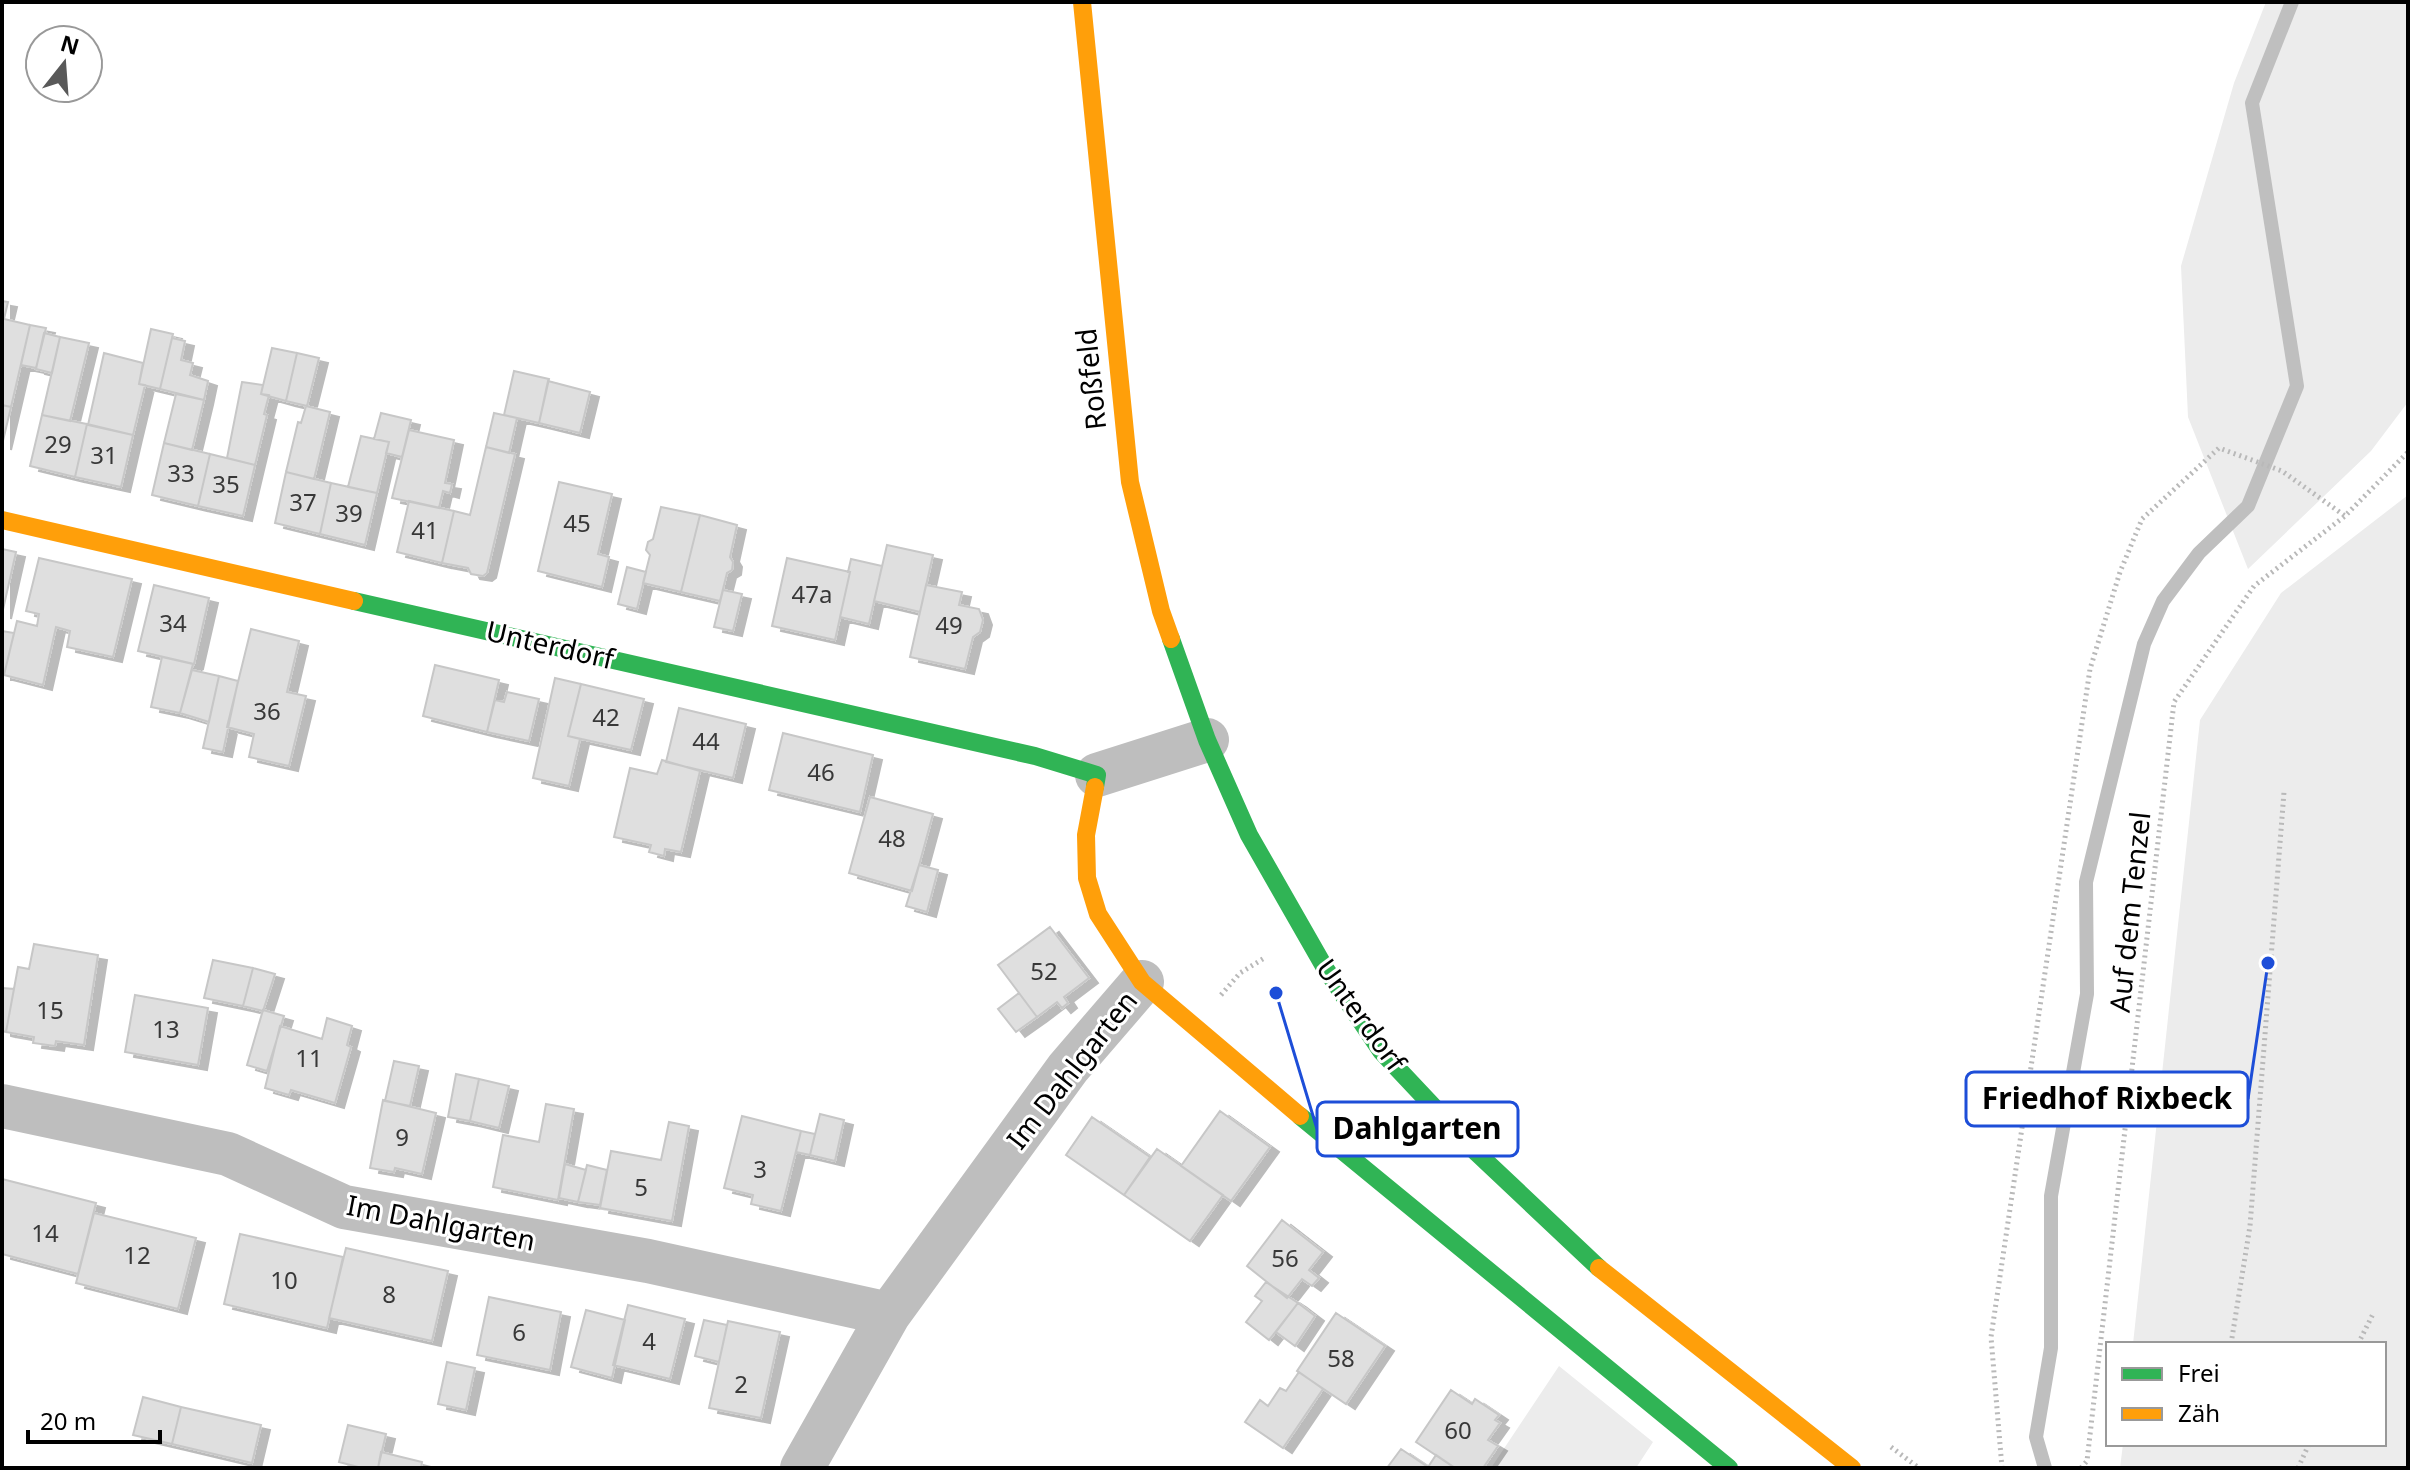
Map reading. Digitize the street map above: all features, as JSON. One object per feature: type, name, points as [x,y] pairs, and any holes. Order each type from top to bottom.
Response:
[{"type":"street","name":"Roßfeld","points":[[1082,2],[1130,482],[1161,611],[1207,740]]},
{"type":"street","name":"Unterdorf","points":[[2,520],[1020,753],[1097,775]]},
{"type":"street","points":[[1207,740],[1097,775],[1086,835],[1087,878],[1098,914],[1142,982],[1202,1035],[1729,1468]]},
{"type":"street","name":"Unterdorf","points":[[1207,740],[1249,835],[1325,968],[1381,1051],[1477,1153],[1586,1258],[1852,1468]]},
{"type":"street","name":"Im Dahlgarten","points":[[802,1468],[889,1314],[1068,1068],[1142,982]]},
{"type":"street","name":"Im Dahlgarten","points":[[2,1106],[228,1154],[344,1207],[648,1261],[889,1314]]},
{"type":"path","points":[[2002,1468],[1991,1337],[2090,669],[2120,572],[2142,519],[2219,448],[2282,471],[2345,516]]},
{"type":"path","name":"Auf dem Tenzel","points":[[2081,1468],[2087,1461],[2174,702],[2254,586],[2345,516],[2408,452]]},
{"type":"path","points":[[2231,1342],[2250,1226],[2284,792]]},
{"type":"path","points":[[1202,1035],[1216,1001],[1240,973],[1266,957]]},
{"type":"path","points":[[2359,1342],[2374,1312]]},
{"type":"path","points":[[1882,1440],[1919,1468]]},
{"type":"path","points":[[2298,1468],[2308,1446]]},
{"type":"shaded area","points":[[2266,2],[2408,2],[2408,402],[2371,451],[2248,569],[2188,417],[2181,266],[2234,83]]},
{"type":"shaded area","points":[[2408,495],[2408,1468],[2120,1468],[2123,1446],[2386,1446],[2386,1342],[2133,1342],[2200,720],[2281,593]]},
{"type":"shaded area","points":[[1559,1366],[1653,1442],[1636,1468],[1491,1468]]},
{"type":"building","points":[[2,301],[8,302],[4,319],[30,325],[11,407],[2,405]]},
{"type":"building","points":[[30,325],[46,328],[36,368],[21,365]]},
{"type":"building","points":[[151,329],[173,334],[160,389],[139,384]]},
{"type":"building","points":[[44,333],[60,337],[52,373],[36,369]]},
{"type":"building","points":[[60,337],[89,343],[70,421],[42,415]]},
{"type":"building","points":[[172,338],[185,341],[181,360],[193,363],[190,375],[208,381],[204,400],[160,389]]},
{"type":"building","points":[[272,348],[297,353],[286,401],[261,394]]},
{"type":"building","points":[[104,353],[143,363],[139,384],[145,385],[133,435],[88,425]]},
{"type":"building","points":[[297,353],[319,358],[307,406],[286,401]]},
{"type":"building","points":[[514,371],[549,379],[539,423],[504,415]]},
{"type":"building","points":[[548,381],[590,392],[580,433],[539,423]]},
{"type":"building","points":[[242,382],[263,385],[261,394],[269,395],[255,465],[227,458]]},
{"type":"building","points":[[176,394],[204,400],[192,450],[164,443]]},
{"type":"building","points":[[2,405],[11,407],[2,445]]},
{"type":"building","points":[[306,406],[330,412],[314,479],[286,472],[298,422],[301,423]]},
{"type":"building","points":[[381,413],[411,420],[402,457],[386,453],[389,442],[374,439]]},
{"type":"building","points":[[494,413],[517,418],[509,453],[486,447]]},
{"type":"building","points":[[42,415],[87,424],[75,477],[30,466]]},
{"type":"building","points":[[87,424],[133,435],[121,487],[75,477]]},
{"type":"building","points":[[409,430],[454,440],[445,483],[452,484],[450,493],[443,491],[439,508],[392,498]]},
{"type":"building","points":[[361,436],[389,442],[377,493],[348,487]]},
{"type":"building","points":[[164,443],[210,454],[198,506],[152,495]]},
{"type":"building","points":[[486,447],[515,454],[487,573],[483,576],[471,574],[468,568],[442,563],[454,511],[470,515]]},
{"type":"building","points":[[210,454],[255,465],[243,516],[198,506]]},
{"type":"building","points":[[286,472],[331,483],[320,534],[275,523]]},
{"type":"building","points":[[559,482],[612,494],[598,554],[609,557],[602,587],[538,571]]},
{"type":"building","points":[[331,483],[377,493],[365,545],[320,534]]},
{"type":"building","points":[[409,501],[454,511],[442,563],[397,552]]},
{"type":"building","points":[[661,507],[700,515],[681,592],[643,583],[650,555],[646,550],[648,542],[653,539]]},
{"type":"building","points":[[700,515],[737,525],[730,557],[732,570],[727,573],[720,601],[681,592]]},
{"type":"building","points":[[887,545],[933,555],[920,612],[874,601]]},
{"type":"building","points":[[2,549],[16,552],[2,614]]},
{"type":"building","points":[[39,558],[132,579],[113,657],[67,647],[70,631],[56,627],[43,685],[4,675],[17,621],[37,626],[39,614],[26,611]]},
{"type":"building","points":[[787,558],[850,572],[835,640],[772,626]]},
{"type":"building","points":[[851,559],[882,566],[869,624],[840,617]]},
{"type":"building","points":[[627,567],[646,572],[637,609],[618,604]]},
{"type":"building","points":[[154,585],[209,598],[194,664],[138,651]]},
{"type":"building","points":[[926,585],[962,592],[959,605],[979,609],[983,620],[980,632],[973,637],[965,669],[910,657]]},
{"type":"building","points":[[723,590],[742,594],[733,631],[714,627]]},
{"type":"building","points":[[251,629],[299,641],[287,692],[306,696],[289,766],[249,757],[254,734],[227,727]]},
{"type":"building","points":[[2,631],[14,633],[4,675],[2,675]]},
{"type":"building","points":[[162,657],[193,664],[180,713],[151,707]]},
{"type":"building","points":[[435,665],[499,680],[487,732],[423,716]]},
{"type":"building","points":[[192,670],[219,676],[209,722],[180,713]]},
{"type":"building","points":[[219,676],[238,681],[223,752],[203,748]]},
{"type":"building","points":[[555,678],[581,684],[568,736],[580,739],[569,786],[533,778]]},
{"type":"building","points":[[581,684],[644,699],[631,750],[568,736]]},
{"type":"building","points":[[507,692],[539,699],[529,741],[487,732],[495,700],[504,702]]},
{"type":"building","points":[[679,708],[746,724],[733,778],[666,762]]},
{"type":"building","points":[[783,733],[873,755],[860,812],[769,790]]},
{"type":"building","points":[[662,760],[700,771],[681,852],[665,849],[664,856],[649,852],[651,845],[614,837],[630,768],[657,774]]},
{"type":"building","points":[[870,797],[933,814],[912,891],[849,873]]},
{"type":"building","points":[[919,865],[938,870],[927,912],[906,906]]},
{"type":"building","points":[[1050,927],[1089,978],[1064,997],[1068,1003],[1062,1008],[1057,1002],[1037,1017],[998,965]]},
{"type":"building","points":[[34,944],[98,955],[84,1045],[56,1041],[55,1046],[33,1043],[34,1037],[6,1032],[18,967],[29,969]]},
{"type":"building","points":[[213,960],[253,968],[243,1006],[204,998]]},
{"type":"building","points":[[253,968],[275,974],[263,1011],[243,1006]]},
{"type":"building","points":[[2,988],[14,989],[6,1032],[2,1031]]},
{"type":"building","points":[[1019,993],[1037,1017],[1016,1032],[998,1009]]},
{"type":"building","points":[[135,995],[208,1008],[198,1065],[125,1052]]},
{"type":"building","points":[[263,1010],[284,1016],[267,1071],[247,1065]]},
{"type":"building","points":[[327,1018],[352,1026],[347,1045],[351,1047],[335,1103],[291,1090],[289,1095],[265,1088],[280,1026],[322,1039]]},
{"type":"building","points":[[394,1061],[419,1066],[410,1106],[385,1101]]},
{"type":"building","points":[[456,1074],[479,1079],[470,1121],[448,1117]]},
{"type":"building","points":[[479,1079],[509,1086],[499,1128],[470,1121]]},
{"type":"building","points":[[383,1100],[436,1113],[422,1174],[395,1168],[394,1172],[370,1168]]},
{"type":"building","points":[[546,1104],[574,1109],[558,1200],[493,1187],[503,1135],[539,1142]]},
{"type":"building","points":[[1220,1111],[1270,1147],[1231,1201],[1181,1166]]},
{"type":"building","points":[[820,1114],[844,1120],[835,1161],[810,1155]]},
{"type":"building","points":[[742,1116],[801,1131],[781,1211],[751,1204],[753,1195],[724,1188]]},
{"type":"building","points":[[1092,1117],[1150,1157],[1124,1195],[1066,1155]]},
{"type":"building","points":[[669,1122],[689,1126],[672,1221],[600,1208],[611,1151],[661,1160]]},
{"type":"building","points":[[801,1131],[815,1134],[810,1155],[796,1152]]},
{"type":"building","points":[[1157,1149],[1223,1195],[1190,1241],[1124,1195]]},
{"type":"building","points":[[565,1164],[586,1170],[578,1202],[559,1198]]},
{"type":"building","points":[[587,1165],[607,1170],[600,1205],[578,1202]]},
{"type":"building","points":[[2,1179],[96,1203],[78,1274],[2,1254]]},
{"type":"building","points":[[94,1213],[196,1238],[178,1309],[76,1283]]},
{"type":"building","points":[[1282,1220],[1323,1252],[1309,1270],[1319,1278],[1312,1286],[1302,1279],[1287,1298],[1247,1266]]},
{"type":"building","points":[[240,1234],[343,1257],[327,1328],[224,1304]]},
{"type":"building","points":[[346,1248],[448,1271],[432,1341],[329,1318]]},
{"type":"building","points":[[1266,1282],[1298,1303],[1269,1340],[1246,1322],[1262,1301],[1255,1296]]},
{"type":"building","points":[[489,1297],[561,1312],[550,1370],[477,1355]]},
{"type":"building","points":[[1298,1303],[1315,1316],[1295,1346],[1276,1332]]},
{"type":"building","points":[[628,1305],[685,1319],[670,1379],[613,1365]]},
{"type":"building","points":[[586,1310],[625,1320],[612,1378],[571,1367]]},
{"type":"building","points":[[1336,1313],[1385,1346],[1346,1404],[1297,1371]]},
{"type":"building","points":[[704,1320],[727,1325],[719,1362],[695,1356]]},
{"type":"building","points":[[728,1321],[780,1332],[761,1418],[709,1408]]},
{"type":"building","points":[[447,1362],[475,1368],[466,1410],[438,1404]]},
{"type":"building","points":[[1299,1372],[1323,1389],[1283,1448],[1245,1422],[1260,1400],[1268,1406],[1280,1388],[1286,1391]]},
{"type":"building","points":[[1451,1390],[1472,1404],[1475,1399],[1499,1415],[1495,1420],[1500,1423],[1488,1440],[1498,1446],[1483,1468],[1455,1468],[1416,1442]]},
{"type":"building","points":[[143,1397],[181,1407],[172,1444],[133,1435]]},
{"type":"building","points":[[181,1407],[261,1425],[252,1463],[172,1444]]},
{"type":"building","points":[[348,1425],[386,1434],[378,1468],[362,1468],[339,1462]]},
{"type":"building","points":[[1401,1449],[1428,1467],[1436,1455],[1455,1468],[1387,1468]]},
{"type":"building","points":[[381,1452],[422,1462],[421,1468],[378,1468]]},
{"type":"waterway","points":[[2045,1468],[2036,1437],[2051,1348],[2051,1196],[2087,994],[2086,882],[2144,644],[2163,601],[2199,553],[2248,506],[2297,386],[2252,103],[2292,2]]},
{"type":"traffic: fast","points":[[354,601],[1035,756],[1097,775],[1095,787]]},
{"type":"traffic: fast","points":[[1171,639],[1207,740],[1249,835],[1325,968],[1381,1051],[1477,1153],[1599,1268]]},
{"type":"traffic: fast","points":[[1300,1116],[1729,1468]]},
{"type":"traffic: slow","points":[[1082,2],[1130,482],[1161,611],[1171,639]]},
{"type":"traffic: slow","points":[[2,520],[354,601]]},
{"type":"traffic: slow","points":[[1095,787],[1086,835],[1087,878],[1098,914],[1142,982],[1300,1116]]},
{"type":"traffic: slow","points":[[1599,1268],[1852,1468]]},
{"type":"place","name":"Friedhof Rixbeck","points":[[2268,963]]},
{"type":"place","name":"Dahlgarten","points":[[1276,993]]}]
